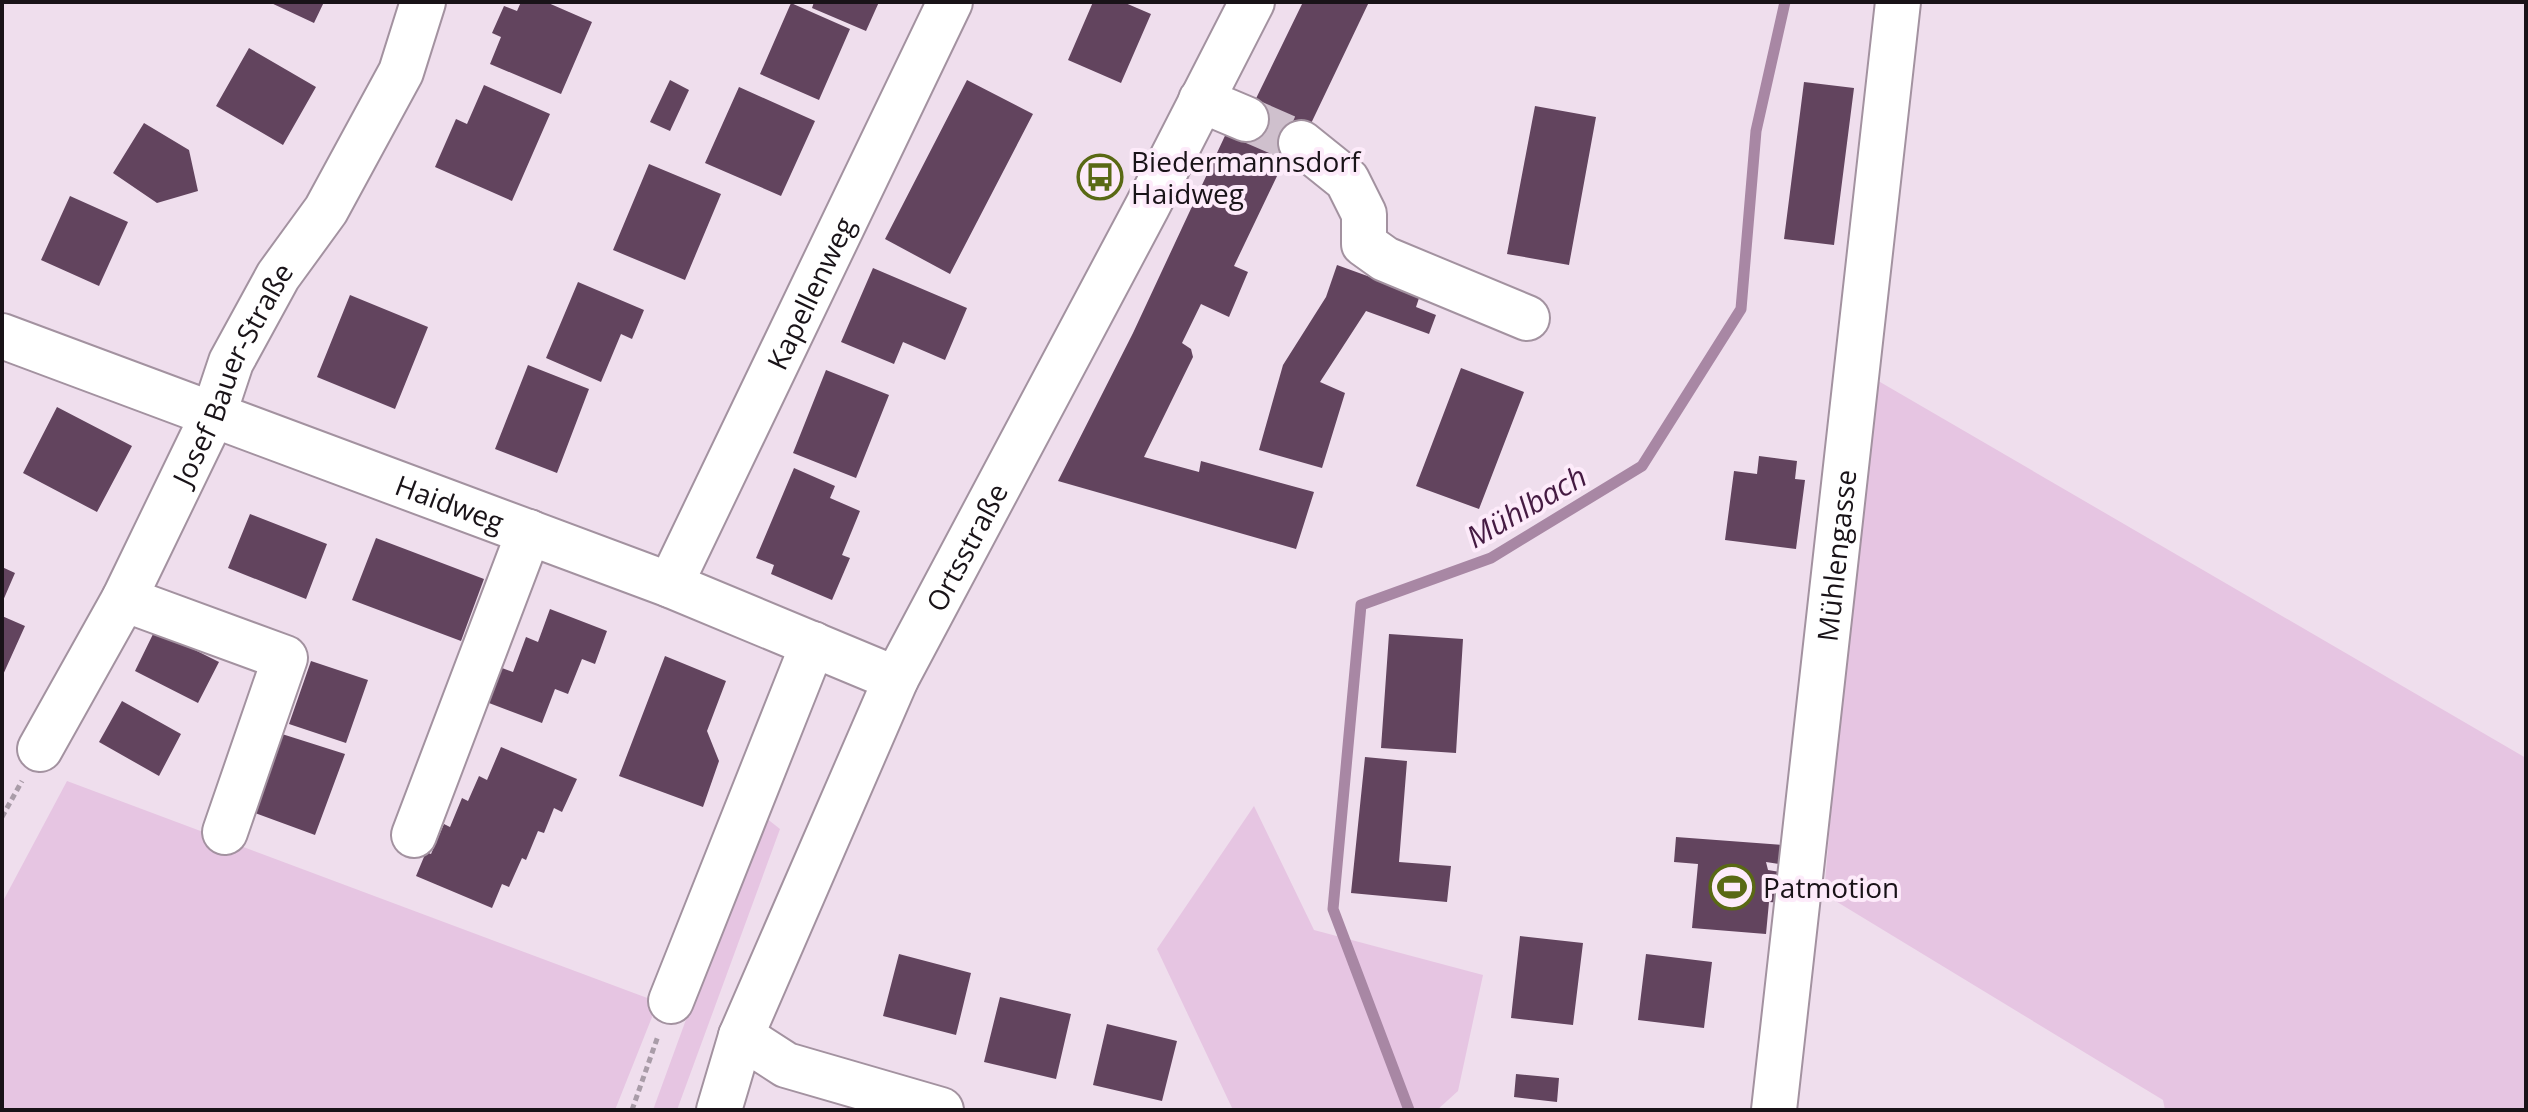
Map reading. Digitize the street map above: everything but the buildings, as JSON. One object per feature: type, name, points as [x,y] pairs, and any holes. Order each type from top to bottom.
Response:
[{"type":"street","name":"Josef Bauer-Straße","points":[[40,749],[124,599],[214,413],[231,362],[278,276],[326,210],[401,72],[423,2]]},
{"type":"street","name":"Kapellenweg","points":[[670,585],[950,2]]},
{"type":"street","name":"Ortsstraße","points":[[719,1110],[741,1036],[896,679],[1252,2]]},
{"type":"street","name":"Mühlengasse","points":[[1774,1110],[1898,2]]},
{"type":"street","points":[[1201,100],[1246,119]]},
{"type":"street","points":[[1301,143],[1347,180],[1364,214],[1364,244],[1385,259],[1527,318]]},
{"type":"street","name":"Haidweg","points":[[2,336],[670,585],[896,679]]},
{"type":"street","points":[[414,835],[529,532]]},
{"type":"street","points":[[124,599],[285,658],[225,832]]},
{"type":"street","points":[[671,1001],[813,644]]},
{"type":"street","points":[[741,1036],[786,1065],[941,1110]]},
{"type":"path","points":[[632,1110],[671,1001]]},
{"type":"shaded area","points":[[1868,375],[2526,758],[2526,1110],[2165,1110],[2163,1100],[1824,894]]},
{"type":"shaded area","points":[[67,781],[658,1002],[615,1110],[2,1110],[2,903]]},
{"type":"shaded area","points":[[1254,806],[1314,930],[1483,975],[1458,1091],[1437,1110],[1233,1110],[1157,949]]},
{"type":"shaded area","points":[[761,814],[780,829],[677,1110],[653,1110]]},
{"type":"waterway","name":"Mühlbach","points":[[1409,1110],[1333,909],[1361,605],[1491,558],[1642,466],[1741,309],[1756,131],[1785,2]]},
{"type":"tunnel","points":[[1246,119],[1301,143]]},
{"type":"place","name":"Biedermannsdorf Haidweg","points":[[1100,177]]},
{"type":"place","name":"Patmotion","points":[[1732,887]]}]
